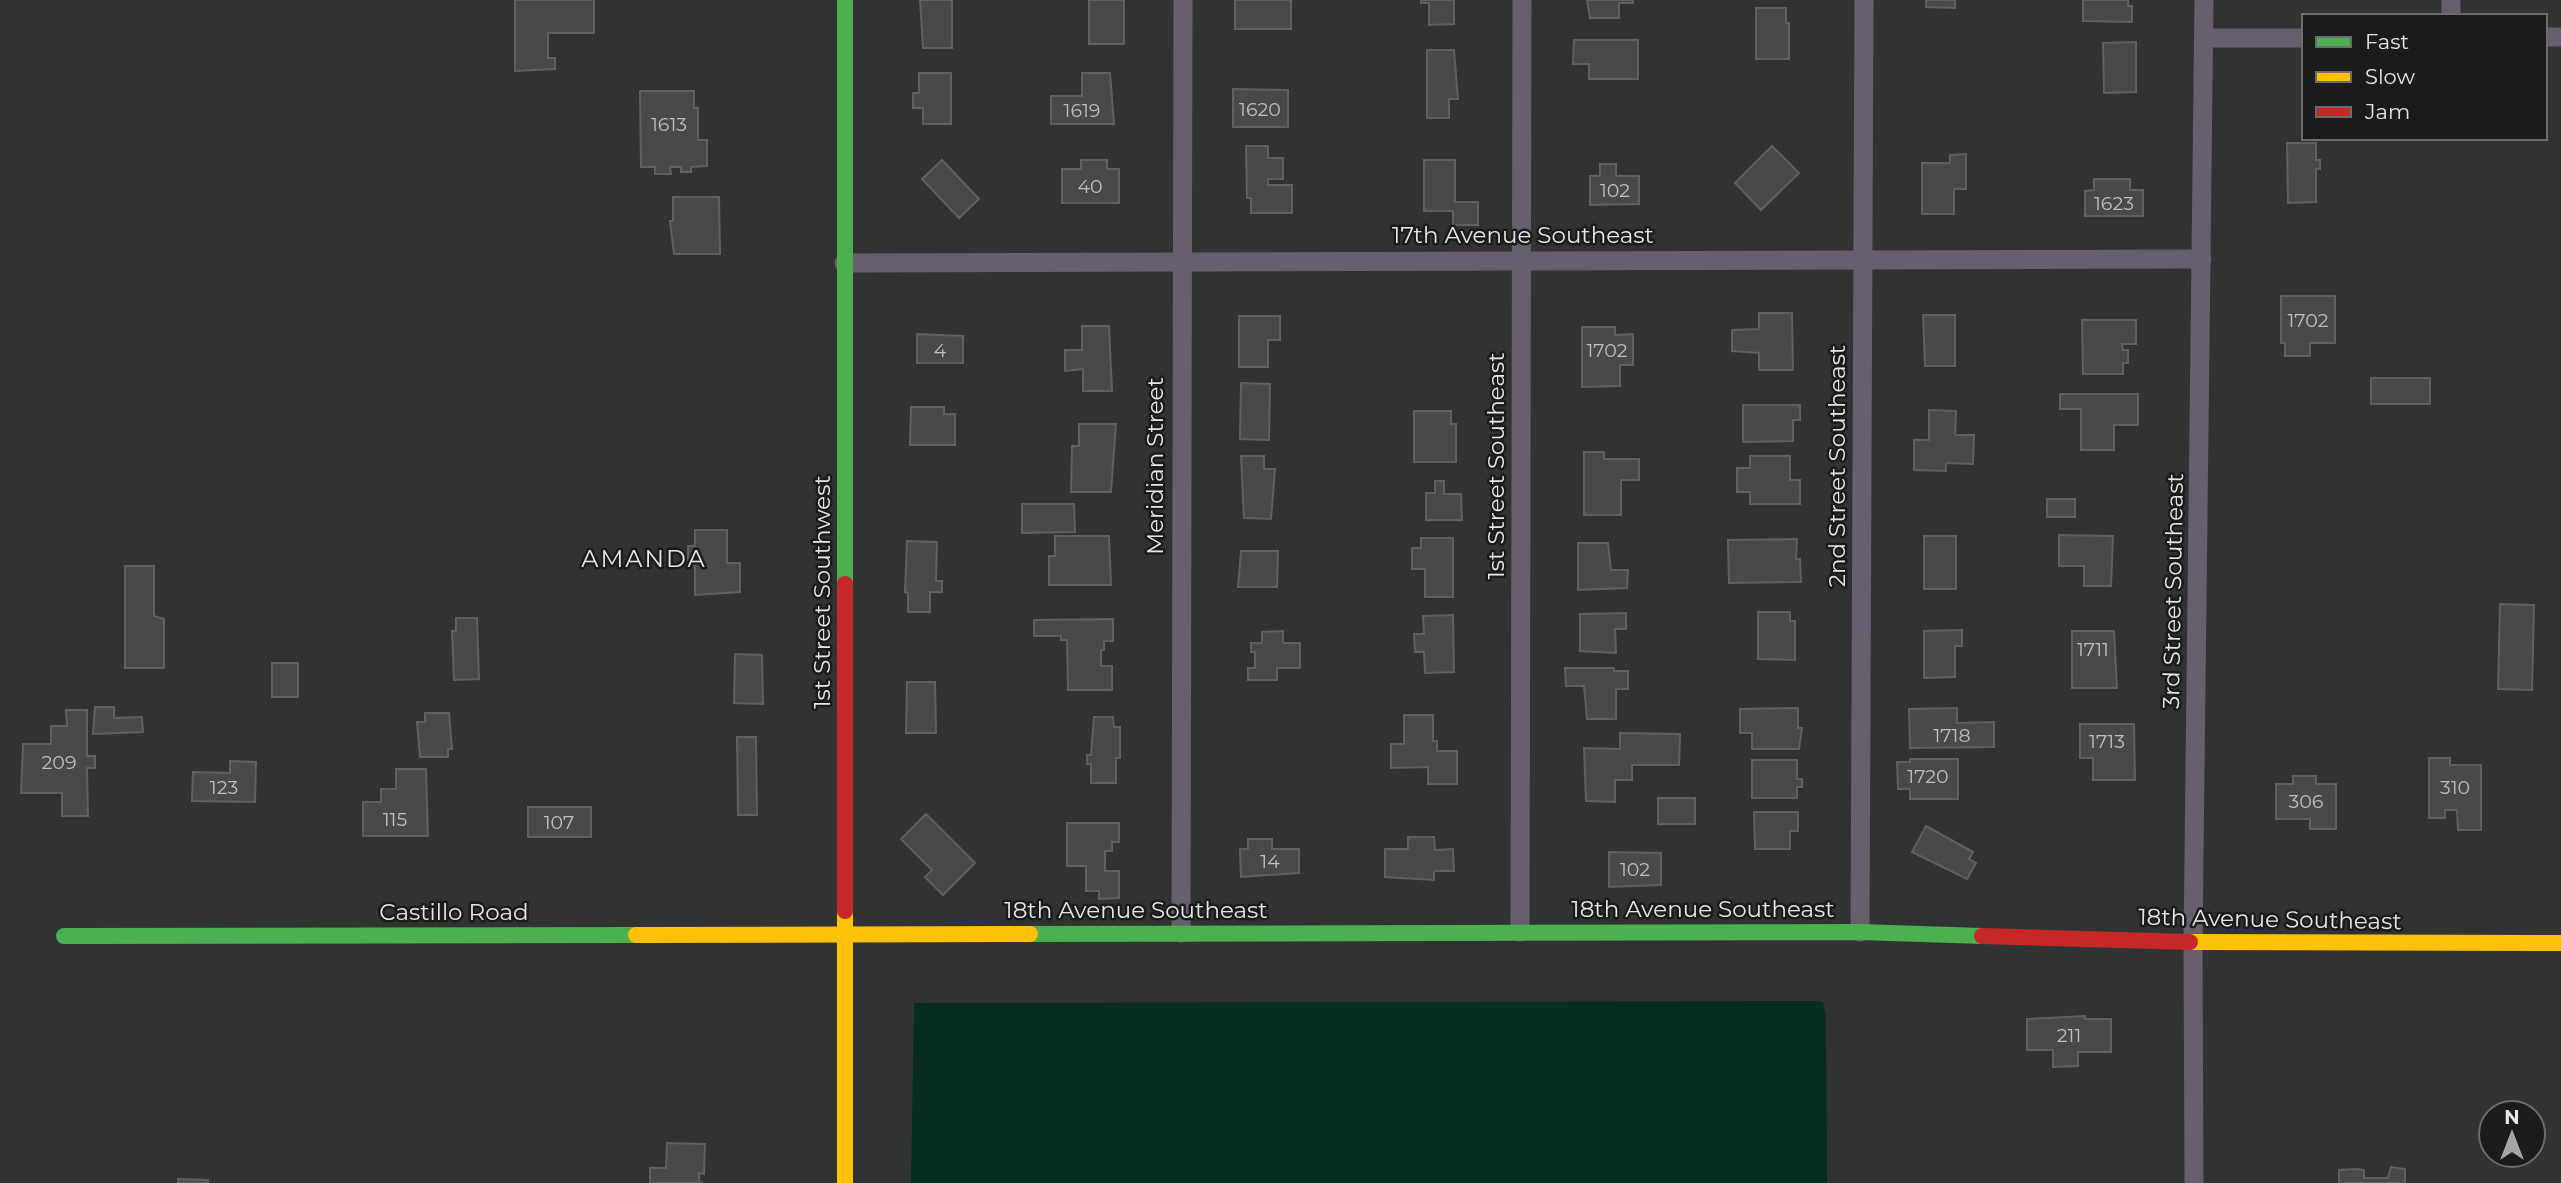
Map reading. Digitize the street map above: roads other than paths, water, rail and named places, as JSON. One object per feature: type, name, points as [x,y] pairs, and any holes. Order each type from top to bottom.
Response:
[{"type":"street","name":"1st Street Southwest","points":[[845,0],[845,1183]]},
{"type":"street","name":"Meridian Street","points":[[1181,933],[1180,261],[1183,0]]},
{"type":"street","name":"1st Street Southeast","points":[[1520,932],[1522,0]]},
{"type":"street","name":"2nd Street Southeast","points":[[1860,932],[1864,0]]},
{"type":"street","name":"3rd Street Southeast","points":[[2194,1183],[2193,942],[2204,0]]},
{"type":"street","points":[[2204,38],[2302,38]]},
{"type":"street","name":"17th Avenue Southeast","points":[[844,263],[2202,259]]},
{"type":"street","name":"18th Avenue Southeast","points":[[845,934],[1860,932],[2193,942],[2561,943]]},
{"type":"street","name":"Castillo Road","points":[[64,936],[845,934]]},
{"type":"district","name":"AMANDA","points":[[644,558]]}]
